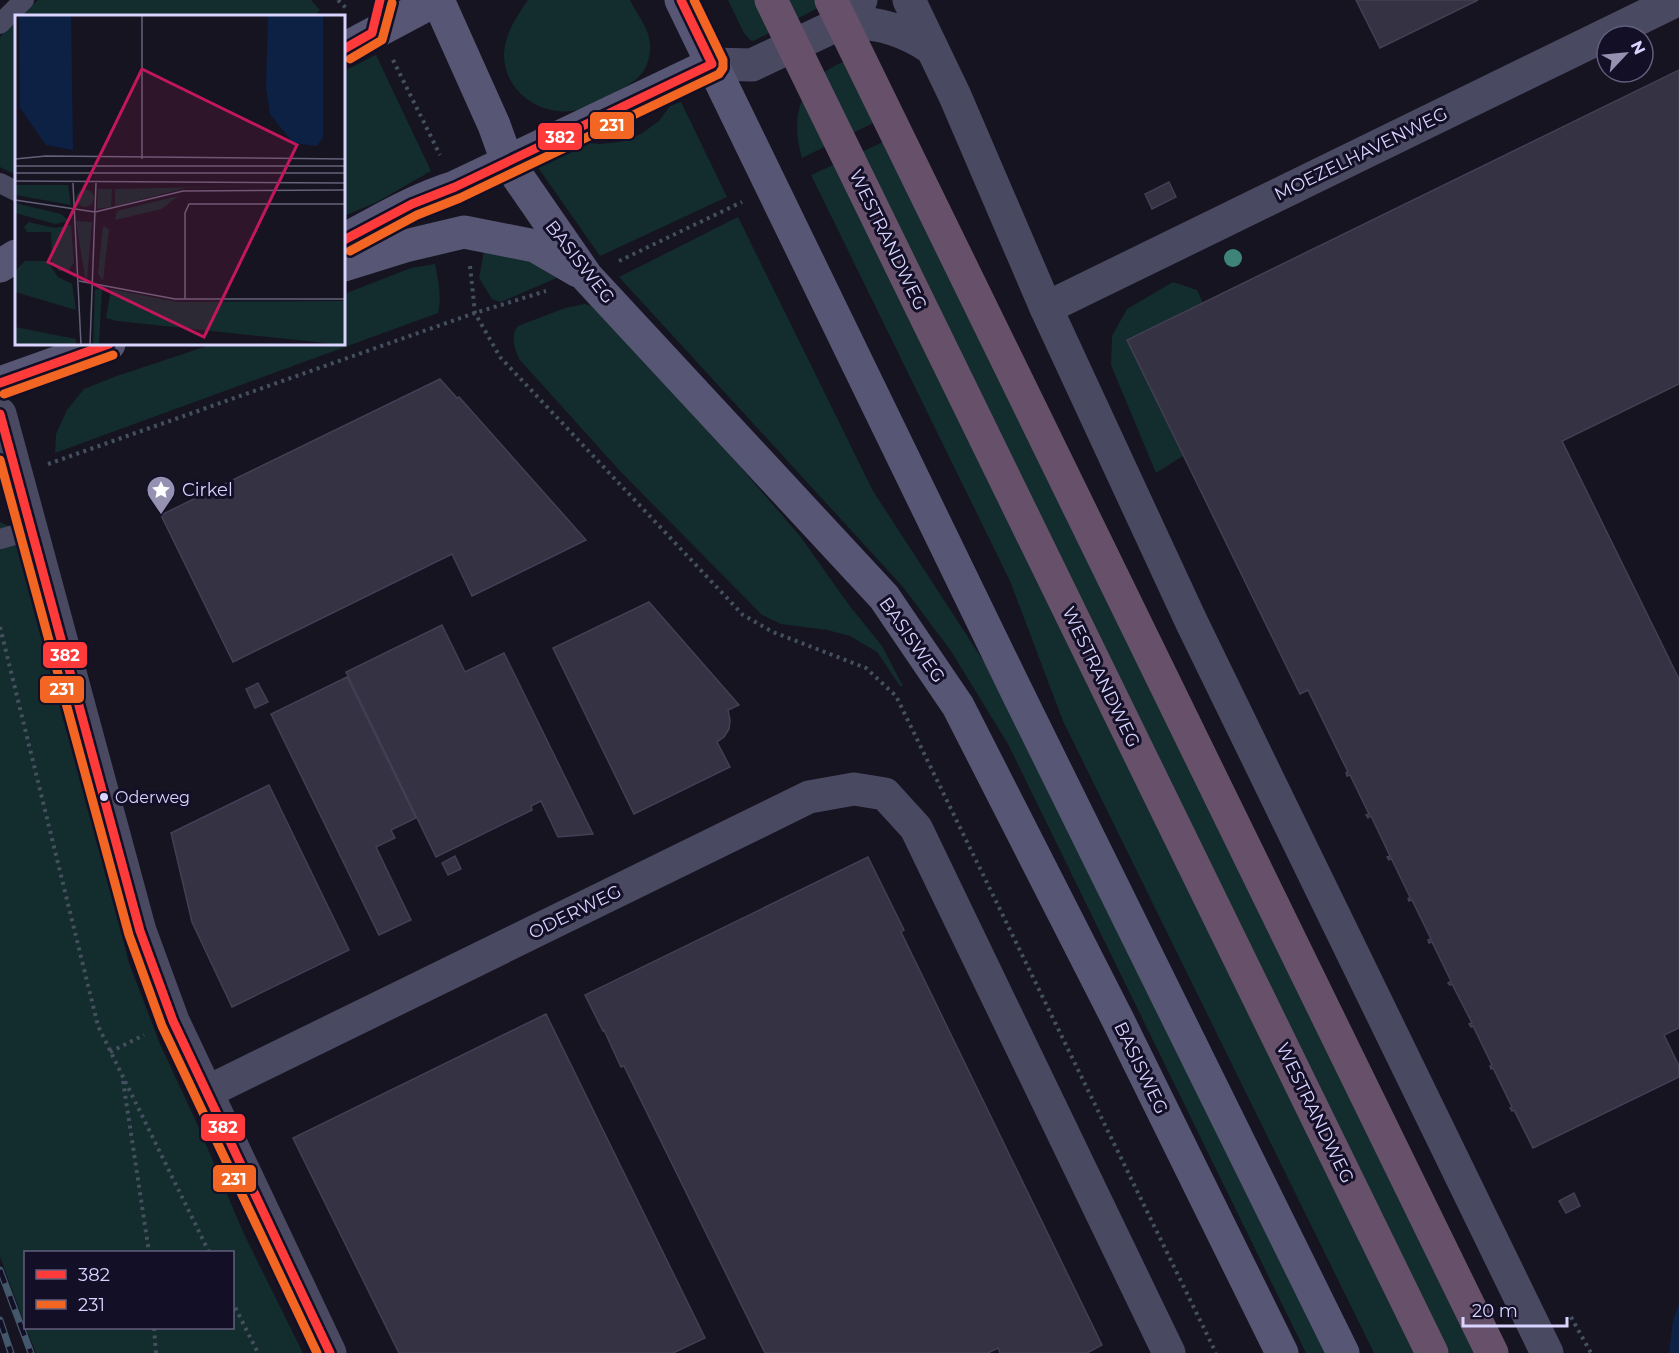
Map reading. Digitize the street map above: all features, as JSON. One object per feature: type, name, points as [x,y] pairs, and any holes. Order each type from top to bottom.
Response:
[{"type":"highway","name":"WESTRANDWEG","points":[[771,0],[1432,1353]]},
{"type":"highway","points":[[844,8],[1492,1353]]},
{"type":"main road","points":[[372,33],[380,0]]},
{"type":"main road","points":[[345,49],[437,0]]},
{"type":"main road","name":"BASISWEG","points":[[437,0],[494,125],[507,161],[587,277],[884,597],[958,706],[1118,1020],[1282,1353]]},
{"type":"main road","points":[[681,0],[1021,699],[1343,1353]]},
{"type":"main road","points":[[345,239],[401,210],[455,187],[712,64]]},
{"type":"main road","points":[[345,265],[405,246],[464,232],[535,246],[587,277]]},
{"type":"main road","points":[[0,266],[15,257]]},
{"type":"main road","points":[[0,382],[106,345]]},
{"type":"street","points":[[909,0],[959,106],[1046,308],[1191,621],[1547,1353]]},
{"type":"street","name":"MOEZELHAVENWEG","points":[[1046,308],[1677,0]]},
{"type":"street","points":[[712,64],[752,65],[844,8],[851,22],[895,29],[916,38],[931,48]]},
{"type":"street","points":[[0,414],[141,931],[172,1022],[330,1353]]},
{"type":"street","name":"ODERWEG","points":[[207,1092],[809,797],[854,789],[885,794],[916,828],[1169,1353]]},
{"type":"lane","points":[[0,24],[24,0]]},
{"type":"lane","points":[[0,183],[15,190]]},
{"type":"lane","points":[[0,539],[32,530]]},
{"type":"path","points":[[372,33],[393,58],[455,187]]},
{"type":"path","points":[[17,475],[587,277],[723,213],[771,186]]},
{"type":"path","points":[[0,627],[98,1026],[208,1251]]},
{"type":"path","points":[[122,1077],[149,1251]]},
{"type":"path","points":[[234,1305],[258,1353]]},
{"type":"path","points":[[154,1329],[156,1353]]},
{"type":"green space","points":[[38,0],[311,0],[320,10],[316,15],[21,15]]},
{"type":"green space","points":[[528,0],[630,0],[649,37],[649,59],[643,72],[621,89],[577,110],[551,110],[538,106],[517,90],[505,67],[504,54],[509,32]]},
{"type":"green space","points":[[728,0],[834,0],[753,41],[744,33]]},
{"type":"green space","points":[[15,20],[15,174],[0,167],[0,37]]},
{"type":"green space","points":[[376,55],[431,171],[377,202],[345,216],[345,70]]},
{"type":"green space","points":[[845,61],[875,122],[802,158],[797,127],[802,100],[818,78]]},
{"type":"green space","points":[[681,102],[727,197],[600,256],[537,166],[582,142],[600,144],[620,142],[641,134],[659,121],[670,106]]},
{"type":"green space","points":[[883,142],[1479,1353],[1374,1353],[1063,721],[1010,581],[811,175]]},
{"type":"green space","points":[[738,217],[873,491],[1014,708],[1332,1353],[1306,1353],[1008,744],[951,651],[903,587],[619,277]]},
{"type":"green space","points":[[484,251],[519,255],[559,277],[501,302],[492,299],[479,278]]},
{"type":"green space","points":[[435,264],[440,294],[438,313],[55,453],[56,434],[67,410],[84,389],[210,345],[345,345],[345,294],[411,268]]},
{"type":"green space","points":[[1173,282],[1197,290],[1203,303],[1127,340],[1183,456],[1156,473],[1111,365],[1112,336],[1127,309]]},
{"type":"green space","points":[[585,304],[592,306],[736,462],[800,536],[849,605],[882,646],[903,686],[900,686],[877,652],[850,636],[827,630],[781,624],[762,615],[620,471],[519,359],[513,338],[518,326],[565,308]]},
{"type":"green space","points":[[0,522],[21,532],[129,963],[160,1044],[200,1130],[243,1232],[303,1353],[36,1353],[26,1329],[234,1329],[234,1251],[24,1251],[24,1322],[0,1257]]},
{"type":"water","points":[[1679,1304],[1679,1353],[1669,1353],[1673,1320]]},
{"type":"building","points":[[1356,0],[1478,0],[1380,48]]},
{"type":"building","points":[[1679,70],[1679,384],[1562,441],[1679,679],[1679,1028],[1664,1035],[1679,1066],[1679,1077],[1533,1148],[1514,1110],[1510,1108],[1512,1107],[1493,1068],[1491,1069],[1492,1065],[1473,1026],[1469,1024],[1472,1023],[1452,984],[1448,983],[1451,981],[1432,942],[1429,943],[1428,940],[1431,939],[1412,900],[1408,899],[1410,897],[1391,858],[1389,860],[1387,857],[1390,856],[1371,816],[1368,818],[1366,815],[1369,814],[1350,775],[1347,776],[1348,772],[1308,690],[1300,694],[1127,340],[1650,84],[1655,84],[1655,82]]},
{"type":"building","points":[[1169,182],[1176,197],[1152,209],[1145,194]]},
{"type":"building","points":[[440,379],[457,398],[459,397],[586,540],[472,596],[452,554],[233,662],[161,515]]},
{"type":"building","points":[[649,602],[739,705],[728,710],[729,729],[717,742],[730,767],[634,814],[553,648]]},
{"type":"building","points":[[442,625],[465,672],[504,653],[593,834],[558,837],[541,801],[531,806],[532,810],[436,857],[346,672]]},
{"type":"building","points":[[347,677],[416,818],[391,830],[395,838],[376,847],[411,920],[379,935],[271,714]]},
{"type":"building","points":[[258,683],[268,702],[255,708],[246,689]]},
{"type":"building","points":[[269,785],[349,950],[232,1007],[192,922],[171,833]]},
{"type":"building","points":[[455,856],[461,869],[448,875],[442,863]]},
{"type":"building","points":[[868,857],[904,930],[901,932],[1102,1345],[1087,1353],[1000,1353],[998,1348],[988,1353],[765,1353],[624,1066],[621,1067],[585,995]]},
{"type":"building","points":[[546,1014],[705,1338],[673,1353],[399,1353],[293,1138]]},
{"type":"building","points":[[1574,1193],[1580,1206],[1566,1213],[1559,1201]]},
{"type":"railway","points":[[0,1270],[31,1353]]},
{"type":"railway","points":[[0,1320],[11,1353]]},
{"type":"transit line","name":"382","points":[[345,48],[372,33],[380,0]]},
{"type":"transit line","name":"382","points":[[345,239],[412,204],[455,187],[712,64],[681,0]]},
{"type":"transit line","name":"231","points":[[350,251],[417,215],[460,198],[719,74],[723,68],[723,60],[694,0]]},
{"type":"transit line","name":"231","points":[[350,59],[382,40],[392,3]]},
{"type":"transit line","name":"382","points":[[0,383],[106,345]]},
{"type":"transit line","name":"231","points":[[4,394],[113,355]]},
{"type":"transit line","name":"382","points":[[0,414],[140,931],[173,1021],[330,1353]]},
{"type":"transit line","name":"231","points":[[0,460],[129,935],[162,1026],[317,1353]]},
{"type":"place","name":"Cirkel","points":[[161,516]]},
{"type":"place","name":"Oderweg","points":[[104,797]]}]
